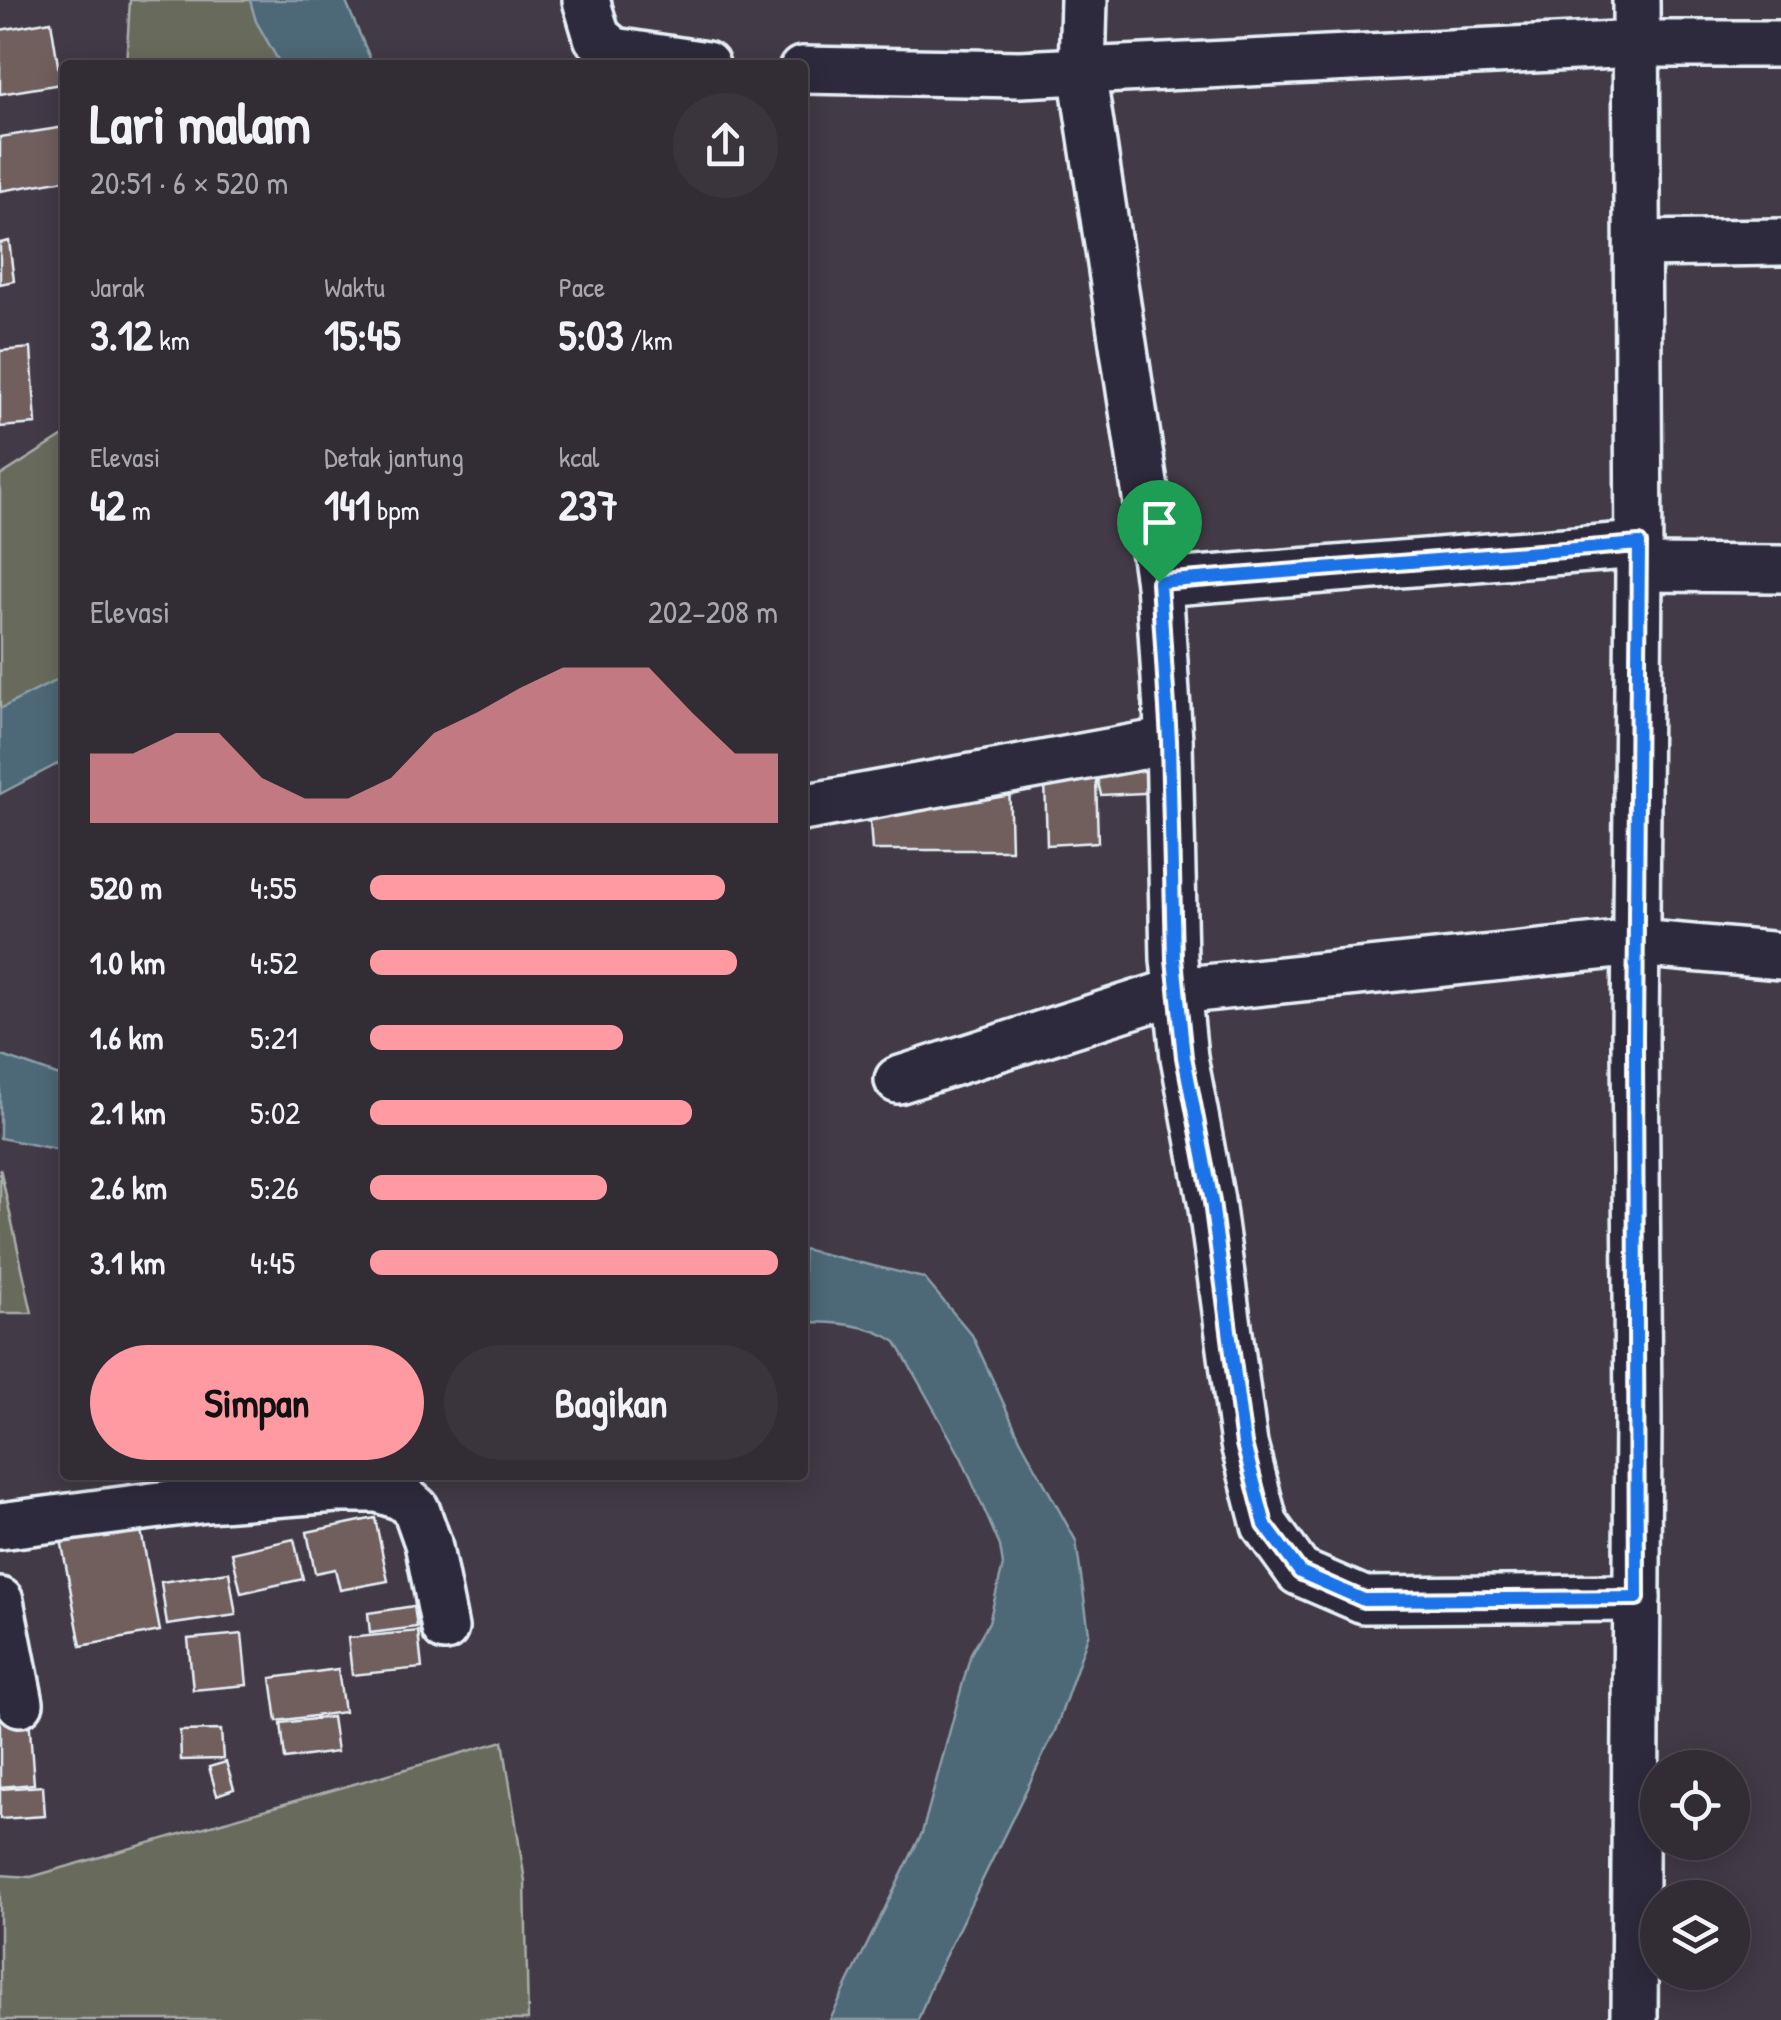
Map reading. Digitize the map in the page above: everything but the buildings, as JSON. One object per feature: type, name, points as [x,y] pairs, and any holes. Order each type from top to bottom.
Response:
[{"type":"street","points":[[586,0],[597,38],[614,51],[673,60]]},
{"type":"street","points":[[1084,0],[1082,72],[1159,582],[1169,740],[1177,991],[1184,1057],[1212,1202],[1244,1444],[1265,1525],[1300,1572],[1364,1600],[1637,1598]]},
{"type":"street","points":[[1634,2020],[1639,556],[1636,0]]},
{"type":"street","points":[[808,70],[1020,74],[1637,44],[1781,44]]},
{"type":"street","points":[[1638,244],[1781,242]]},
{"type":"street","points":[[1159,582],[1639,556],[1781,569]]},
{"type":"street","points":[[808,807],[1169,740]]},
{"type":"street","points":[[898,1080],[1177,991],[1636,943],[1781,956]]},
{"type":"street","points":[[0,1526],[206,1499],[336,1488],[378,1489],[402,1497],[416,1509],[428,1543],[445,1628]]},
{"type":"street","points":[[0,1601],[20,1704]]},
{"type":"green space","points":[[130,0],[250,0],[256,21],[278,60],[126,60]]},
{"type":"green space","points":[[60,438],[60,679],[0,709],[0,476]]},
{"type":"green space","points":[[0,1168],[32,1313],[0,1313]]},
{"type":"green space","points":[[503,1741],[525,1881],[528,2020],[0,2020],[0,1875],[31,1877]]},
{"type":"water","points":[[250,0],[345,0],[371,60],[278,60],[256,21]]},
{"type":"water","points":[[60,679],[60,763],[0,794],[0,709]]},
{"type":"water","points":[[0,1055],[60,1076],[60,1150],[0,1138]]},
{"type":"water","points":[[808,1250],[924,1278],[972,1335],[1020,1439],[1076,1541],[1089,1633],[1055,1731],[933,1981],[918,2020],[830,2020],[922,1833],[971,1653],[989,1622],[1003,1565],[1000,1546],[961,1457],[896,1342],[863,1328],[808,1322]]},
{"type":"route","points":[[1639,544],[1635,1040],[1637,1598],[1364,1600],[1300,1572],[1265,1525],[1244,1444],[1212,1202],[1184,1057],[1174,959],[1169,740],[1159,582],[1639,544]]}]
